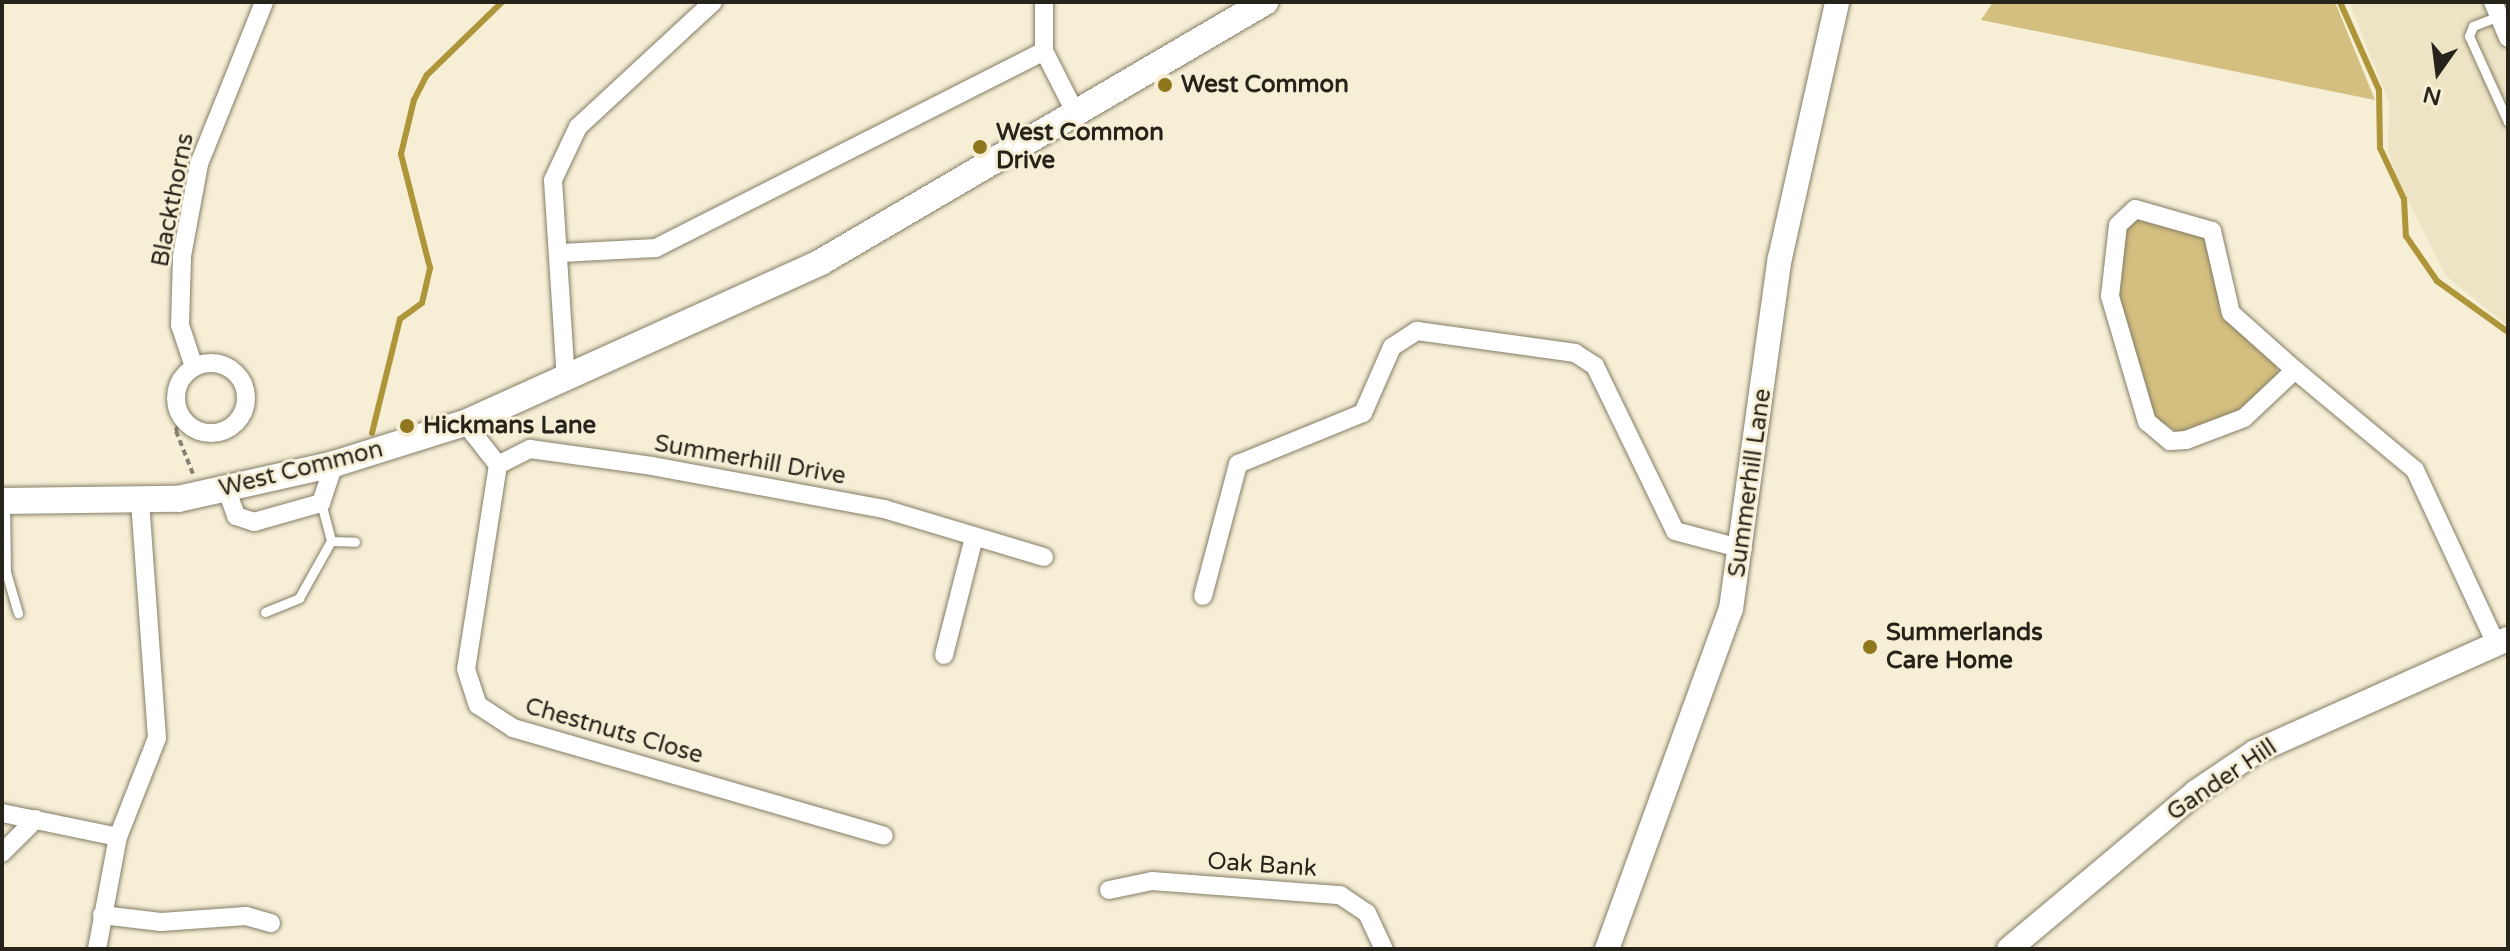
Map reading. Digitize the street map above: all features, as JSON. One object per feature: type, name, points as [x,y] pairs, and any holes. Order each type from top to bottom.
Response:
[{"type":"main road","name":"West Common","points":[[4,501],[140,503],[178,499],[334,464],[465,423],[566,381],[821,262],[1073,108],[1265,2]]},
{"type":"street","name":"Blackthorns","points":[[194,367],[181,335],[181,283],[199,164],[264,2]]},
{"type":"street","points":[[566,381],[561,253],[553,180],[578,127],[713,2]]},
{"type":"street","points":[[1044,2],[1044,51],[1073,108]]},
{"type":"street","name":"Summerhill Lane","points":[[1607,949],[1719,657],[1743,549],[1780,258],[1837,2]]},
{"type":"street","points":[[561,253],[656,248],[1044,51]]},
{"type":"street","points":[[2295,370],[2244,418],[2186,440],[2158,434],[2141,405],[2110,296],[2114,240],[2124,213],[2147,209],[2212,231],[2231,313],[2415,470],[2502,642]]},
{"type":"street","points":[[1203,596],[1238,464],[1363,413],[1392,347],[1417,331],[1575,353],[1595,366],[1675,531],[1743,549]]},
{"type":"street","points":[[194,367],[232,369],[246,404],[218,433],[181,417],[177,389],[194,367]]},
{"type":"street","points":[[465,423],[498,465]]},
{"type":"street","name":"Summerhill Drive","points":[[498,465],[530,449],[564,451],[884,509],[1044,557]]},
{"type":"street","points":[[226,488],[236,516],[254,522],[321,503],[334,464]]},
{"type":"street","name":"Chestnuts Close","points":[[498,465],[466,669],[478,705],[513,728],[884,836]]},
{"type":"street","points":[[97,949],[118,837],[157,738],[140,503]]},
{"type":"street","points":[[944,655],[974,537]]},
{"type":"street","name":"Gander Hill","points":[[2009,949],[2196,792],[2255,752],[2502,642]]},
{"type":"street","points":[[2,813],[118,837]]},
{"type":"street","points":[[2,853],[36,819]]},
{"type":"street","name":"Oak Bank","points":[[1109,890],[1152,881],[1340,895],[1367,913],[1384,949]]},
{"type":"street","points":[[102,915],[161,922],[246,916],[271,923]]},
{"type":"lane","points":[[2502,21],[2473,26],[2469,36],[2508,122]]},
{"type":"lane","points":[[4,501],[6,572],[18,613]]},
{"type":"lane","points":[[265,612],[299,598],[331,541],[321,503]]},
{"type":"lane","points":[[331,541],[355,542]]},
{"type":"path","points":[[178,499],[175,484],[195,481],[176,431],[181,417]]},
{"type":"shaded area","points":[[1993,2],[2335,2],[2375,100],[1981,20]]},
{"type":"shaded area","points":[[2349,2],[2508,2],[2508,326],[2445,275],[2396,176],[2388,151],[2389,102]]},
{"type":"shaded area","points":[[2138,218],[2196,228],[2216,252],[2220,313],[2276,363],[2278,375],[2244,410],[2179,433],[2152,416],[2115,291],[2124,228]]},
{"type":"waterway","points":[[372,433],[400,319],[422,303],[430,268],[401,154],[414,100],[427,75],[502,2]]},
{"type":"waterway","points":[[2340,2],[2379,90],[2380,148],[2404,199],[2406,236],[2437,281],[2508,332]]},
{"type":"place","name":"West Common","points":[[1165,85]]},
{"type":"place","name":"West Common Drive","points":[[980,147]]},
{"type":"place","name":"Hickmans Lane","points":[[407,426]]},
{"type":"place","name":"Summerlands Care Home","points":[[1870,647]]}]
